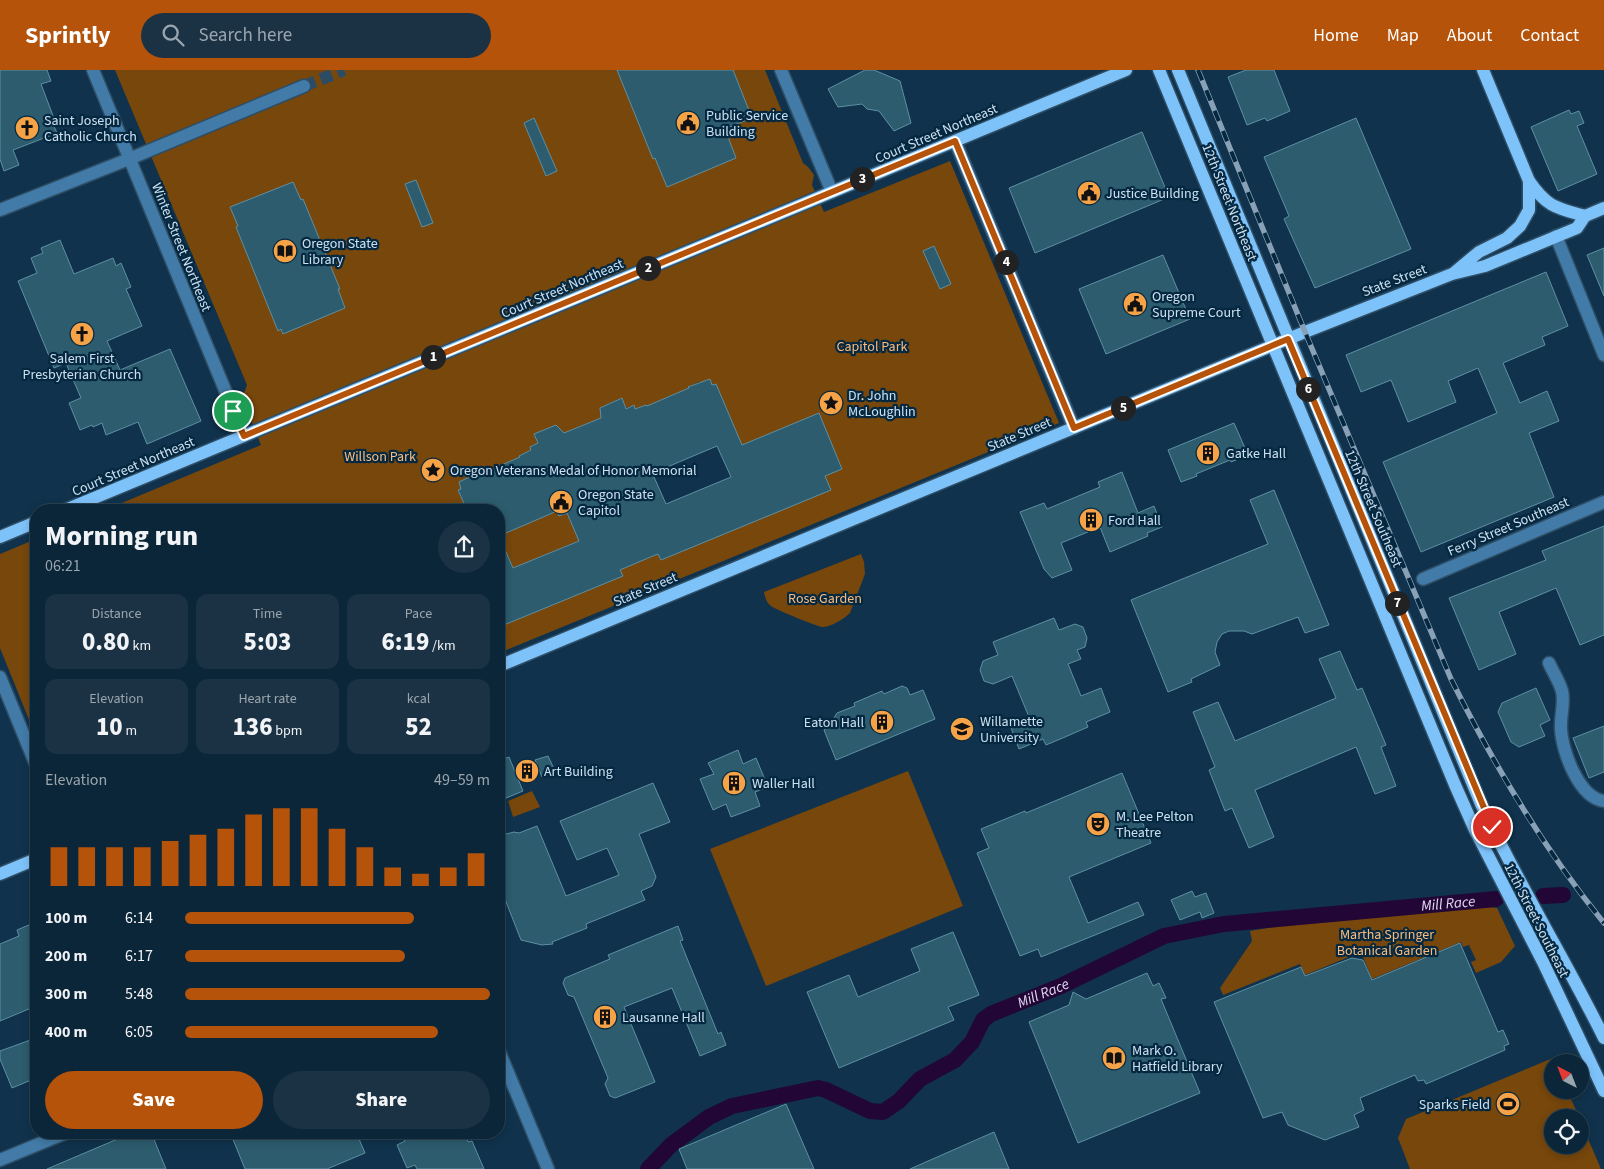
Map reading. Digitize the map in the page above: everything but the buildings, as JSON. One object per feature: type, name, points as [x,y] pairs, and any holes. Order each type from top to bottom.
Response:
[{"type":"main road","name":"Court Street Northeast","points":[[80,504],[1126,70]]},
{"type":"main road","name":"12th Street Northeast","points":[[1159,70],[1272,346]]},
{"type":"main road","name":"12th Street Northeast","points":[[1178,70],[1288,339]]},
{"type":"main road","points":[[1482,70],[1529,182],[1538,194],[1553,206],[1585,216]]},
{"type":"main road","points":[[1452,274],[1479,252],[1507,238],[1520,226],[1529,210],[1529,182]]},
{"type":"main road","name":"State Street","points":[[505,664],[1288,339],[1452,274],[1485,266],[1577,228],[1585,216],[1604,208]]},
{"type":"main road","name":"12th Street Southeast","points":[[1288,339],[1481,804],[1604,1038]]},
{"type":"main road","name":"12th Street Southeast","points":[[1272,346],[1475,830],[1601,1078],[1604,1091]]},
{"type":"main road","points":[[0,537],[30,524]]},
{"type":"main road","points":[[0,874],[30,862]]},
{"type":"street","name":"Winter Street Northeast","points":[[93,70],[244,436]]},
{"type":"street","points":[[781,70],[832,192]]},
{"type":"street","points":[[0,210],[304,86]]},
{"type":"street","points":[[955,141],[1074,428]]},
{"type":"street","points":[[1556,236],[1604,356]]},
{"type":"street","name":"Ferry Street Southeast","points":[[1423,579],[1604,502]]},
{"type":"street","points":[[1549,663],[1562,691],[1561,732],[1567,758],[1584,787],[1592,796],[1604,801]]},
{"type":"street","points":[[0,677],[30,750]]},
{"type":"street","points":[[505,1065],[548,1169]]},
{"type":"street","points":[[0,1160],[51,1139]]},
{"type":"green space","points":[[115,70],[765,70],[803,163],[814,175],[812,185],[824,212],[950,161],[1059,423],[505,651],[505,607],[521,618],[622,576],[620,570],[645,551],[649,558],[658,554],[661,560],[761,518],[745,444],[728,451],[735,429],[716,384],[712,385],[710,379],[699,382],[647,406],[635,409],[634,405],[626,408],[621,398],[600,408],[601,418],[564,433],[556,425],[534,434],[538,443],[530,447],[531,450],[520,455],[520,457],[459,482],[461,489],[458,490],[464,504],[119,504],[261,445],[244,403],[243,396],[247,385]]},
{"type":"green space","points":[[557,511],[559,516],[567,513],[571,523],[575,521],[583,539],[513,568],[505,550],[505,533]]},
{"type":"green space","points":[[30,542],[30,722],[0,648],[0,554]]},
{"type":"green space","name":"Rose Garden","points":[[861,554],[865,574],[850,613],[833,624],[822,627],[813,624],[774,608],[766,600],[764,592]]},
{"type":"green space","points":[[908,771],[963,906],[766,986],[710,849]]},
{"type":"green space","points":[[532,791],[540,807],[513,817],[508,801]]},
{"type":"green space","name":"Martha Springer Botanical Garden","points":[[1480,905],[1497,908],[1515,946],[1501,962],[1476,973],[1471,962],[1476,960],[1469,945],[1463,947],[1461,942],[1372,979],[1361,952],[1305,975],[1300,964],[1223,995],[1220,988],[1252,941],[1250,931],[1322,919]]},
{"type":"green space","name":"Sparks Field","points":[[1544,1062],[1544,1099],[1571,1099],[1575,1109],[1544,1109],[1544,1154],[1589,1154],[1589,1141],[1601,1169],[1410,1169],[1398,1138],[1406,1119]]},
{"type":"waterway","name":"Mill Race","points":[[1543,896],[1563,895]]},
{"type":"waterway","name":"Mill Race","points":[[648,1169],[671,1145],[709,1117],[732,1106],[818,1088],[870,1111],[883,1112],[899,1101],[920,1079],[955,1060],[972,1042],[983,1020],[991,1014],[1061,986],[1164,936],[1224,924],[1496,899]]},
{"type":"tunnel","points":[[304,86],[344,70]]},
{"type":"railway","points":[[1198,70],[1305,332],[1451,679],[1484,743],[1540,836],[1604,923]]},
{"type":"place","name":"Public Service Building","points":[[688,123]]},
{"type":"place","name":"Saint Joseph Catholic Church","points":[[27,128]]},
{"type":"place","name":"Justice Building","points":[[1089,193]]},
{"type":"place","name":"Oregon State Library","points":[[285,251]]},
{"type":"place","name":"Oregon Supreme Court","points":[[1135,304]]},
{"type":"place","name":"Salem First Presbyterian Church","points":[[82,334]]},
{"type":"place","name":"Dr. John McLoughlin","points":[[831,403]]},
{"type":"place","name":"Gatke Hall","points":[[1208,453]]},
{"type":"place","name":"Oregon Veterans Medal of Honor Memorial","points":[[433,470]]},
{"type":"place","name":"Oregon State Capitol","points":[[561,502]]},
{"type":"place","name":"Ford Hall","points":[[1091,520]]},
{"type":"place","name":"Eaton Hall","points":[[882,722]]},
{"type":"place","name":"Willamette University","points":[[962,729]]},
{"type":"place","name":"Art Building","points":[[527,771]]},
{"type":"place","name":"Waller Hall","points":[[734,783]]},
{"type":"place","name":"M. Lee Pelton Theatre","points":[[1098,824]]},
{"type":"place","name":"Lausanne Hall","points":[[605,1017]]},
{"type":"place","name":"Mark O. Hatfield Library","points":[[1114,1058]]},
{"type":"place","name":"Sparks Field","points":[[1508,1104]]},
{"type":"route","points":[[233,411],[244,436],[955,141],[1074,428],[1288,339],[1404,621],[1492,827]]},
{"type":"park label","name":"Capitol Park","points":[[872,346]]},
{"type":"park label","name":"Willson Park","points":[[380,456]]}]
